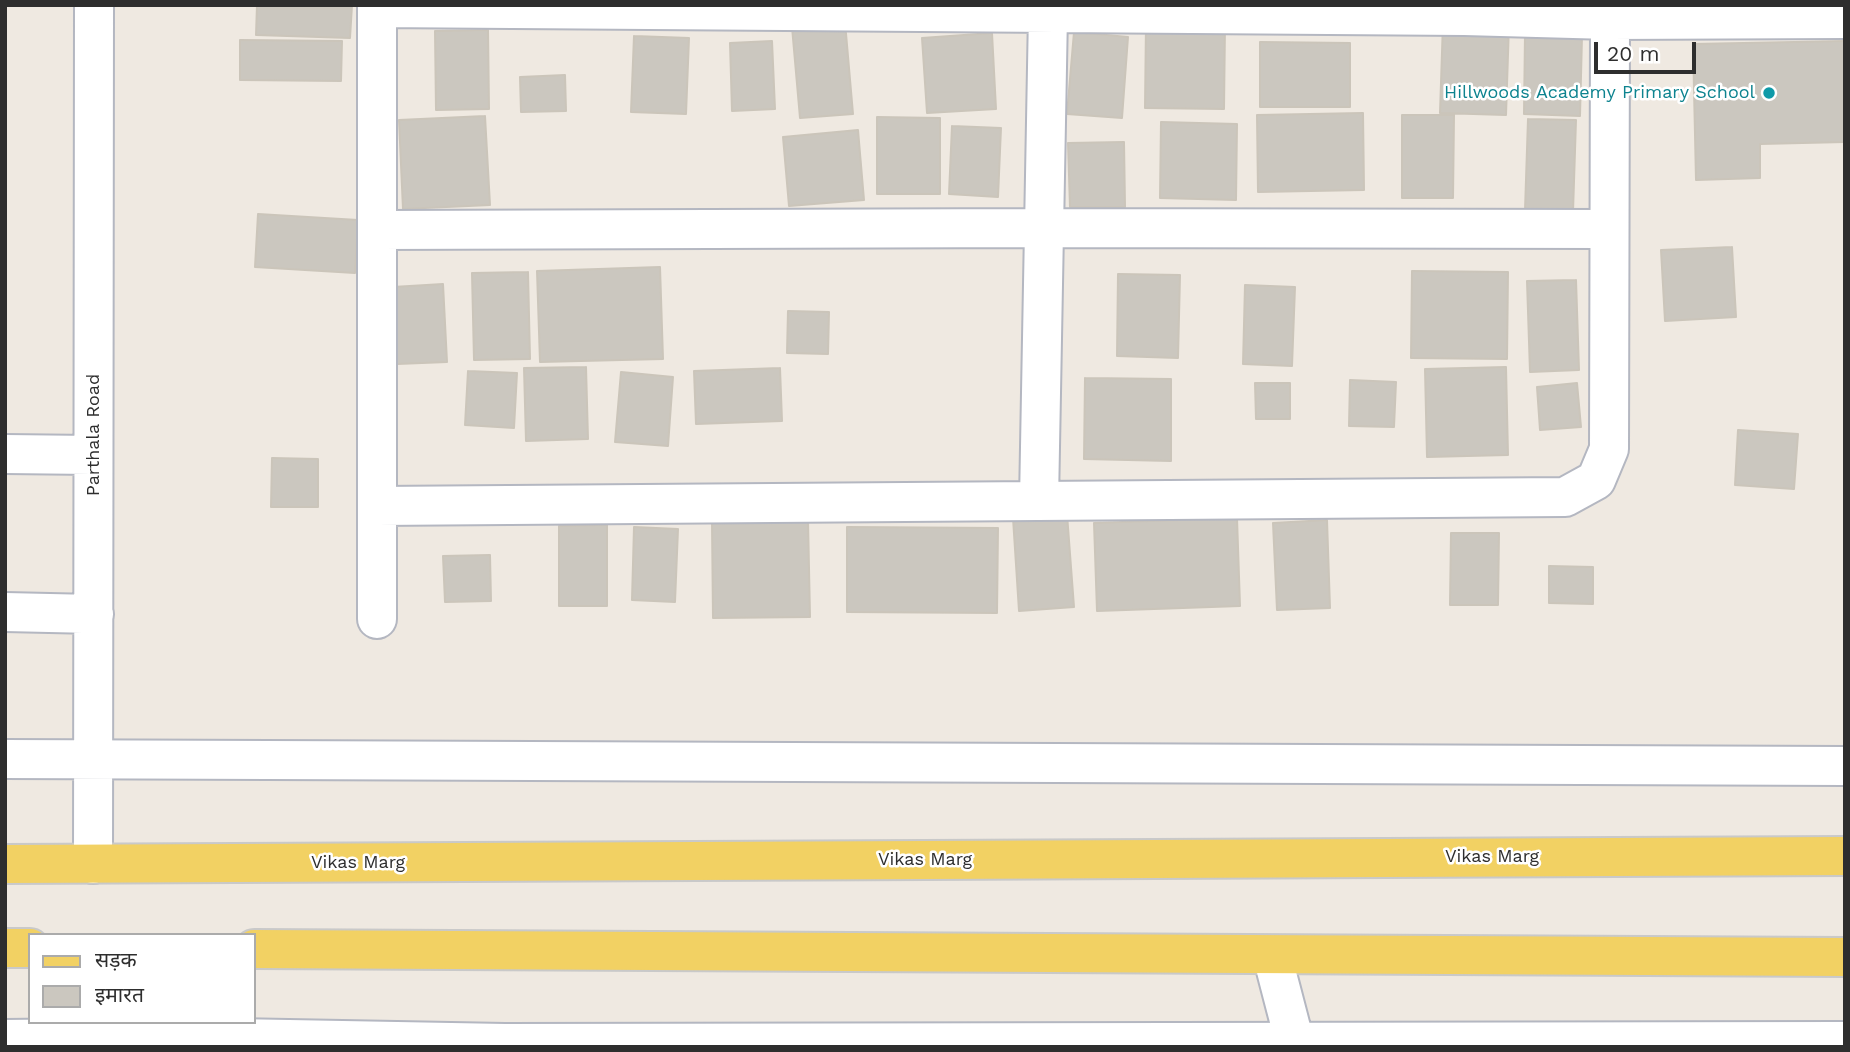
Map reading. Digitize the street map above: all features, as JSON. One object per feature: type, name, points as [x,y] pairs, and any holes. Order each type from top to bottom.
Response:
[{"type":"main road","name":"Vikas Marg","points":[[5,864],[1845,856]]},
{"type":"main road","points":[[5,948],[28,948]]},
{"type":"main road","points":[[256,949],[1845,957]]},
{"type":"street","name":"Parthala Road","points":[[93,864],[94,5]]},
{"type":"street","points":[[377,619],[377,7],[993,9],[1048,13],[1464,11],[1610,20],[1706,12],[1845,19]]},
{"type":"street","points":[[1039,501],[1048,13]]},
{"type":"street","points":[[377,506],[1565,497],[1596,480],[1609,449],[1610,20]]},
{"type":"street","points":[[377,230],[1608,229]]},
{"type":"street","points":[[5,454],[93,455]]},
{"type":"street","points":[[5,612],[94,614]]},
{"type":"street","points":[[5,759],[1845,766]]},
{"type":"street","points":[[1272,955],[1295,1044]]},
{"type":"street","points":[[5,1039],[180,1037],[506,1045],[1845,1041]]},
{"type":"building","points":[[257,5],[352,5],[350,38],[256,35]]},
{"type":"building","points":[[845,22],[853,114],[800,118],[792,27]]},
{"type":"building","points":[[1443,22],[1509,24],[1506,115],[1440,113]]},
{"type":"building","points":[[1146,23],[1225,24],[1224,109],[1145,108]]},
{"type":"building","points":[[488,30],[489,109],[436,110],[435,31]]},
{"type":"building","points":[[1074,32],[1128,37],[1122,118],[1067,114]]},
{"type":"building","points":[[992,33],[996,109],[927,113],[922,38]]},
{"type":"building","points":[[1525,34],[1582,36],[1580,116],[1524,114]]},
{"type":"building","points":[[634,36],[689,38],[686,114],[631,112]]},
{"type":"building","points":[[240,40],[342,41],[341,81],[240,80]]},
{"type":"building","points":[[772,41],[775,109],[732,111],[730,43]]},
{"type":"building","name":"Hillwoods Academy Primary School","points":[[1845,41],[1845,142],[1760,144],[1760,178],[1696,180],[1693,44]]},
{"type":"building","points":[[1260,42],[1350,43],[1350,107],[1260,107]]},
{"type":"building","points":[[565,75],[566,111],[521,112],[520,77]]},
{"type":"building","points":[[1363,113],[1364,190],[1258,192],[1257,115]]},
{"type":"building","points":[[1402,115],[1454,115],[1453,198],[1402,198]]},
{"type":"building","points":[[485,116],[490,205],[403,209],[399,120]]},
{"type":"building","points":[[877,117],[940,118],[940,194],[877,194]]},
{"type":"building","points":[[1528,119],[1576,120],[1573,212],[1525,210]]},
{"type":"building","points":[[1161,122],[1237,124],[1236,200],[1160,198]]},
{"type":"building","points":[[952,126],[1001,128],[998,197],[949,194]]},
{"type":"building","points":[[858,130],[864,200],[789,206],[783,137]]},
{"type":"building","points":[[1124,142],[1125,207],[1070,207],[1068,143]]},
{"type":"building","points":[[258,214],[358,220],[355,273],[255,267]]},
{"type":"building","points":[[1732,247],[1736,317],[1665,321],[1661,250]]},
{"type":"building","points":[[660,267],[663,359],[540,362],[537,271]]},
{"type":"building","points":[[1412,271],[1508,272],[1507,359],[1411,358]]},
{"type":"building","points":[[528,272],[530,359],[474,360],[472,273]]},
{"type":"building","points":[[1118,274],[1180,275],[1178,358],[1117,356]]},
{"type":"building","points":[[1576,280],[1579,370],[1530,372],[1527,281]]},
{"type":"building","points":[[443,284],[447,362],[397,364],[393,287]]},
{"type":"building","points":[[1245,285],[1295,287],[1292,366],[1243,364]]},
{"type":"building","points":[[788,311],[829,312],[828,354],[787,353]]},
{"type":"building","points":[[586,367],[588,439],[526,441],[524,368]]},
{"type":"building","points":[[1506,367],[1508,455],[1427,457],[1425,369]]},
{"type":"building","points":[[780,368],[782,421],[696,424],[694,371]]},
{"type":"building","points":[[468,371],[517,373],[514,428],[465,425]]},
{"type":"building","points":[[621,372],[673,377],[668,446],[615,442]]},
{"type":"building","points":[[1085,378],[1171,379],[1171,461],[1084,459]]},
{"type":"building","points":[[1350,380],[1396,382],[1394,427],[1349,426]]},
{"type":"building","points":[[1255,383],[1290,383],[1290,419],[1256,419]]},
{"type":"building","points":[[1577,383],[1581,427],[1540,430],[1537,387]]},
{"type":"building","points":[[1738,430],[1798,434],[1794,489],[1735,485]]},
{"type":"building","points":[[272,458],[318,459],[318,507],[271,507]]},
{"type":"building","points":[[1067,514],[1074,607],[1019,611],[1013,518]]},
{"type":"building","points":[[1237,518],[1240,606],[1097,611],[1094,523]]},
{"type":"building","points":[[808,520],[810,617],[713,618],[712,522]]},
{"type":"building","points":[[1327,520],[1330,608],[1277,610],[1273,523]]},
{"type":"building","points":[[607,525],[607,606],[559,606],[559,526]]},
{"type":"building","points":[[634,527],[678,529],[675,602],[632,600]]},
{"type":"building","points":[[847,527],[998,528],[997,613],[847,612]]},
{"type":"building","points":[[1451,533],[1499,533],[1498,605],[1450,605]]},
{"type":"building","points":[[490,555],[491,601],[445,602],[443,556]]},
{"type":"building","points":[[1549,566],[1593,567],[1593,604],[1549,603]]},
{"type":"place","name":"Hillwoods Academy Primary School","points":[[1769,93]]}]
